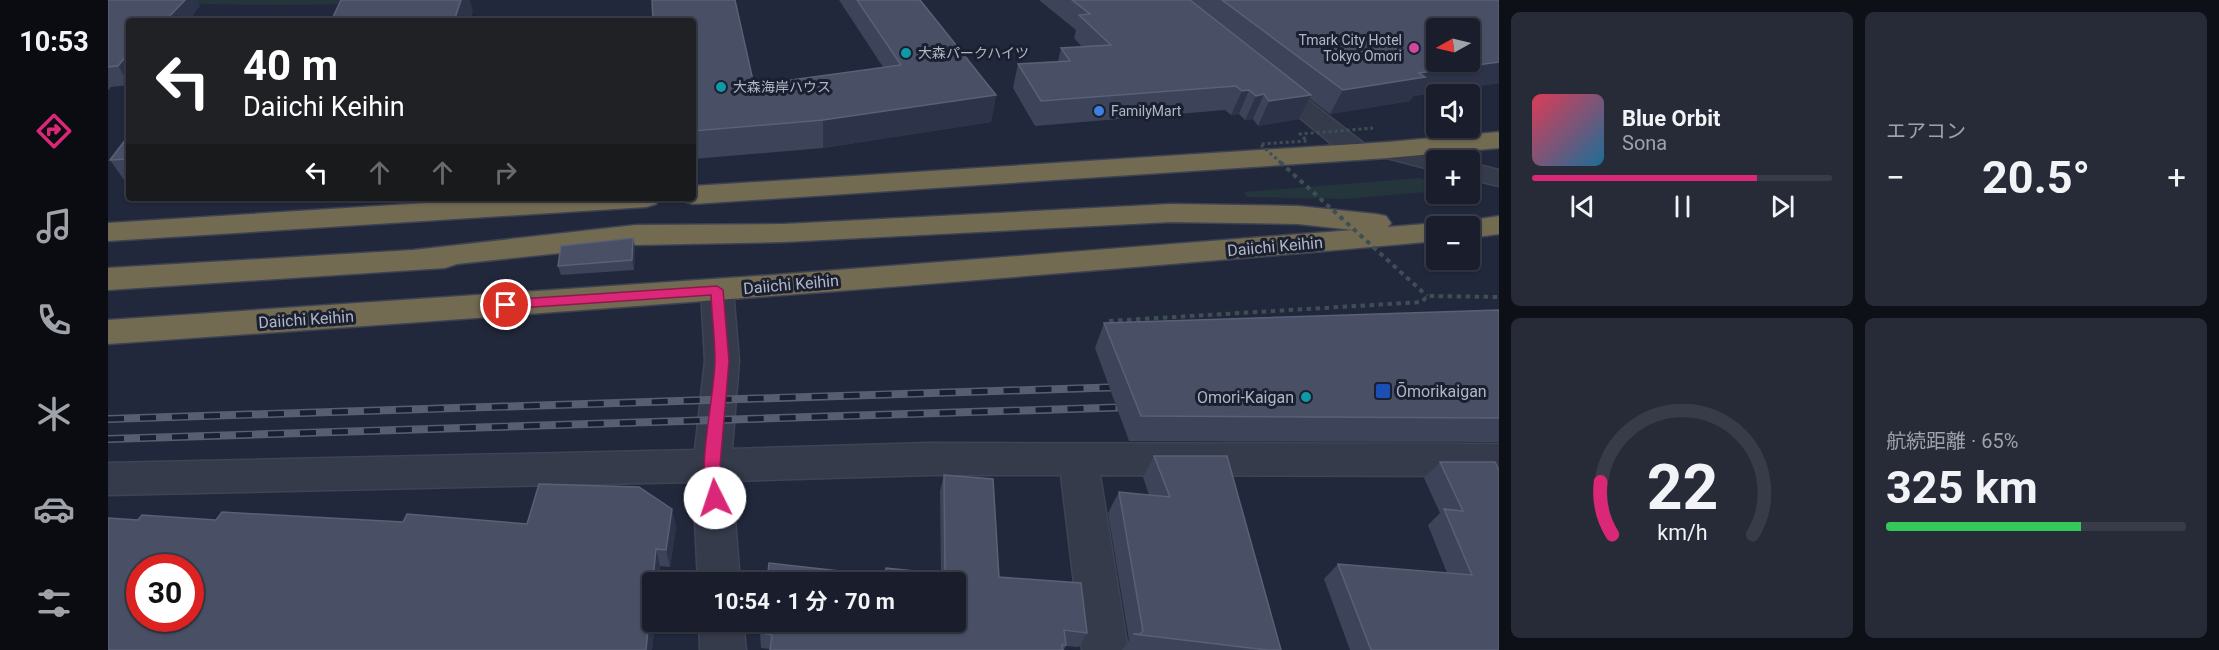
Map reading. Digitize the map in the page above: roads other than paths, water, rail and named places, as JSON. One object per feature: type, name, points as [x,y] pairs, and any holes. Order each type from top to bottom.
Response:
[{"type":"highway","points":[[696,195],[1388,150],[1499,140]]},
{"type":"highway","points":[[108,232],[599,201]]},
{"type":"highway","points":[[108,279],[424,257],[563,259],[635,254],[784,233],[1171,213],[1298,215],[1426,230]]},
{"type":"highway","points":[[1480,228],[1499,225]]},
{"type":"highway","name":"Daiichi Keihin","points":[[108,332],[717,290],[1258,248],[1426,232]]},
{"type":"street","points":[[1247,64],[1358,152]]},
{"type":"street","points":[[1388,150],[1426,160]]},
{"type":"street","points":[[1480,173],[1499,178]]},
{"type":"street","points":[[717,290],[722,361],[712,466],[718,572]]},
{"type":"street","points":[[108,479],[929,459],[1499,459]]},
{"type":"street","points":[[1078,459],[1105,650]]},
{"type":"street","points":[[722,632],[723,650]]},
{"type":"railway","points":[[108,419],[1124,387]]},
{"type":"railway","points":[[108,439],[1133,407]]},
{"type":"place","name":"Tmark City Hotel Tokyo Omori","points":[[1414,48]]},
{"type":"place","name":"大森パークハイツ","points":[[906,53]]},
{"type":"place","name":"大森海岸ハウス","points":[[721,87]]},
{"type":"place","name":"FamilyMart","points":[[1099,111]]},
{"type":"place","name":"Ōmorikaigan","points":[[1383,391]]},
{"type":"place","name":"Omori-Kaigan","points":[[1306,397]]}]
